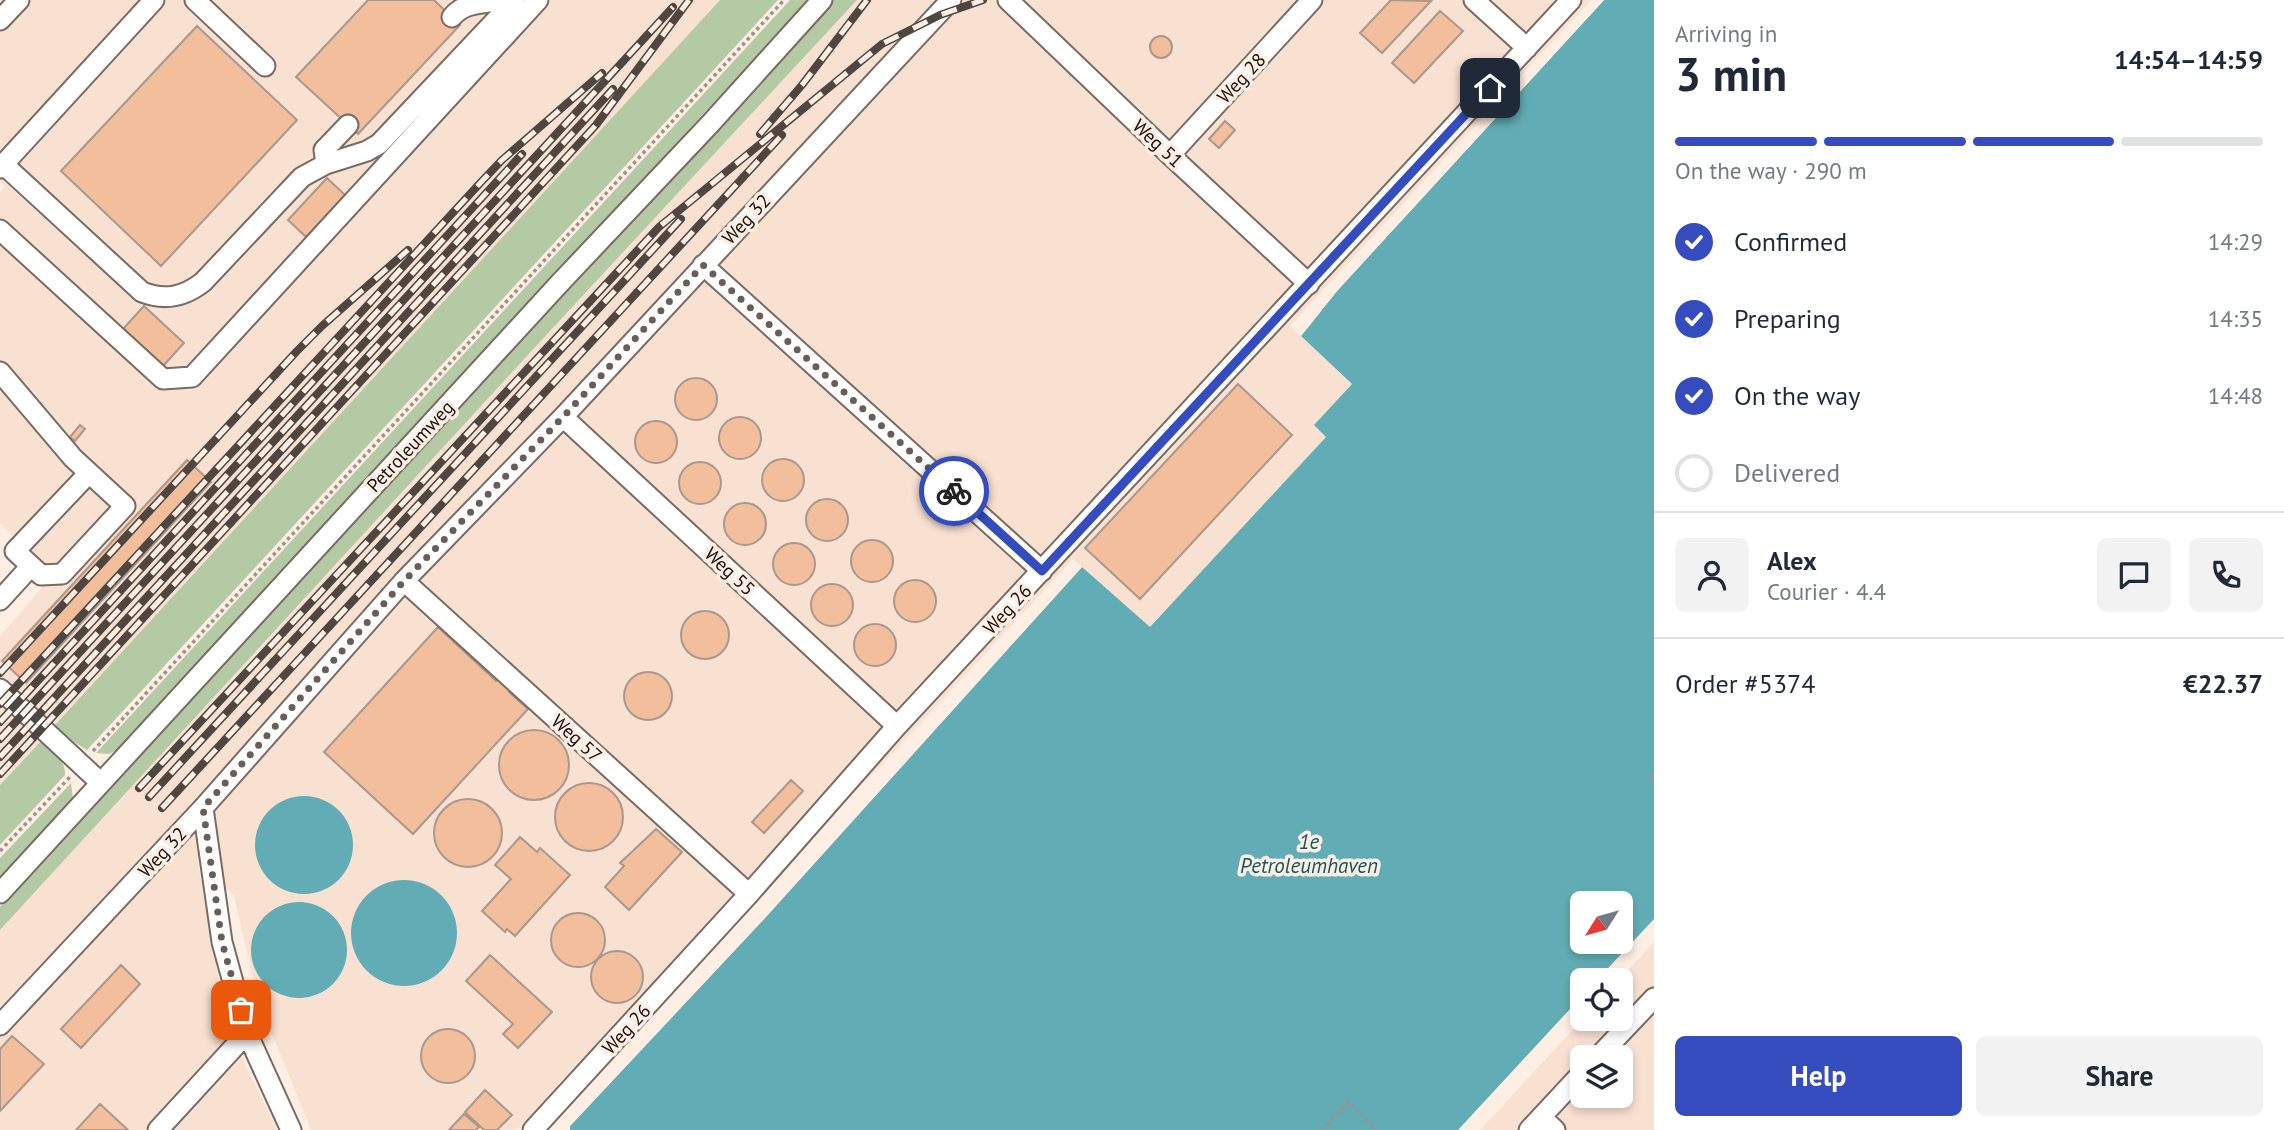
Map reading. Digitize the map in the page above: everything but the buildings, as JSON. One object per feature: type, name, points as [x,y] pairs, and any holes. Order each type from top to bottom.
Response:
[{"type":"street","points":[[0,20],[19,0]]},
{"type":"street","points":[[154,0],[2,166],[142,292],[153,297],[167,298],[181,296],[193,290],[302,177],[326,164],[380,144],[510,5],[495,1],[466,6],[452,17]]},
{"type":"street","points":[[195,0],[265,66]]},
{"type":"street","points":[[0,230],[163,379],[192,377],[538,0]]},
{"type":"street","name":"Petroleumweg","points":[[0,893],[822,0]]},
{"type":"street","name":"Weg 32","points":[[0,1025],[203,808],[404,581],[563,417],[951,0]]},
{"type":"street","name":"Weg 51","points":[[1008,0],[1310,284]]},
{"type":"street","name":"Weg 28","points":[[1170,155],[1312,0]]},
{"type":"street","points":[[1474,0],[1527,48]]},
{"type":"street","name":"Weg 26","points":[[533,1130],[749,894],[897,726],[1571,0]]},
{"type":"street","points":[[326,164],[324,150],[348,125]]},
{"type":"street","points":[[703,265],[1042,571]]},
{"type":"street","points":[[0,372],[61,444],[125,506],[62,574],[41,575],[15,551],[89,473]]},
{"type":"street","name":"Weg 55","points":[[563,417],[897,726]]},
{"type":"street","points":[[0,600],[31,566]]},
{"type":"street","name":"Weg 57","points":[[404,581],[749,894]]},
{"type":"street","points":[[0,689],[101,783]]},
{"type":"street","points":[[203,808],[222,942],[247,1033],[291,1130]]},
{"type":"street","points":[[1609,1045],[1654,998]]},
{"type":"street","points":[[158,1130],[247,1033]]},
{"type":"street","points":[[1542,1126],[1570,1089]]},
{"type":"path","name":"Petroleumweg","points":[[0,851],[784,0]]},
{"type":"path","points":[[1322,1130],[1349,1102],[1376,1130]]},
{"type":"shaded area","points":[[0,0],[720,0],[0,785],[0,636],[47,582],[47,568],[0,523],[0,193],[4,186],[0,182]]},
{"type":"shaded area","points":[[857,0],[1591,0],[1290,326],[1352,384],[1314,425],[1326,437],[1150,628],[1073,559],[879,768],[561,1081],[528,1122],[515,1130],[311,1130],[258,999],[234,896],[197,858],[227,1026],[277,1130],[0,1130],[0,930]]},
{"type":"shaded area","points":[[1654,942],[1654,1130],[1480,1130],[1572,1031],[1633,1031],[1633,968],[1630,968]]},
{"type":"green space","points":[[720,0],[778,0],[87,750],[74,742],[55,725]]},
{"type":"green space","points":[[790,0],[808,0],[119,749],[109,754],[96,753]]},
{"type":"green space","points":[[833,0],[857,0],[0,930],[0,907]]},
{"type":"green space","points":[[43,739],[61,760],[65,775],[0,845],[0,785]]},
{"type":"green space","points":[[71,783],[73,799],[0,878],[0,858]]},
{"type":"water","name":"1e Petroleumhaven","points":[[1604,0],[1654,0],[1654,919],[1633,941],[1633,891],[1570,891],[1570,954],[1621,954],[1608,968],[1570,968],[1570,1009],[1458,1130],[570,1130],[570,1126],[765,918],[1082,567],[1150,627],[1326,437],[1314,425],[1352,384],[1301,336],[1337,291]]},
{"type":"water","points":[[304,796],[323,800],[339,810],[349,826],[353,845],[349,864],[339,880],[323,890],[304,894],[285,890],[269,880],[259,864],[255,845],[259,826],[269,810],[285,800]]},
{"type":"water","points":[[404,880],[424,884],[441,896],[453,913],[457,933],[453,953],[441,970],[424,982],[404,986],[384,982],[367,970],[355,953],[351,933],[355,913],[367,896],[384,884]]},
{"type":"water","points":[[299,902],[317,905],[333,916],[344,932],[347,950],[344,968],[333,984],[317,995],[299,998],[281,995],[265,984],[254,968],[251,950],[254,932],[265,916],[281,905]]},
{"type":"pier","points":[[1599,0],[1604,0],[1337,291],[1301,336],[1298,334],[1334,289]]},
{"type":"pier","points":[[1080,565],[1082,567],[765,918],[570,1126],[570,1130],[566,1130],[567,1124],[763,916]]},
{"type":"railway","points":[[0,774],[596,125],[689,0]]},
{"type":"railway","points":[[760,134],[802,85],[867,0]]},
{"type":"railway","points":[[139,788],[659,227],[882,44],[940,15],[983,0]]},
{"type":"railway","points":[[0,739],[673,7]]},
{"type":"railway","points":[[0,704],[502,160],[602,73]]},
{"type":"railway","points":[[0,757],[613,89]]},
{"type":"railway","points":[[162,808],[782,135]]},
{"type":"railway","points":[[0,722],[522,154]]},
{"type":"railway","points":[[149,797],[681,219]]},
{"type":"railway","points":[[0,673],[297,351],[408,250]]},
{"type":"way so far","points":[[241,1010],[222,942],[203,808],[404,581],[563,417],[703,265],[954,491]]},
{"type":"route","points":[[954,491],[1042,571],[1490,88]]}]
